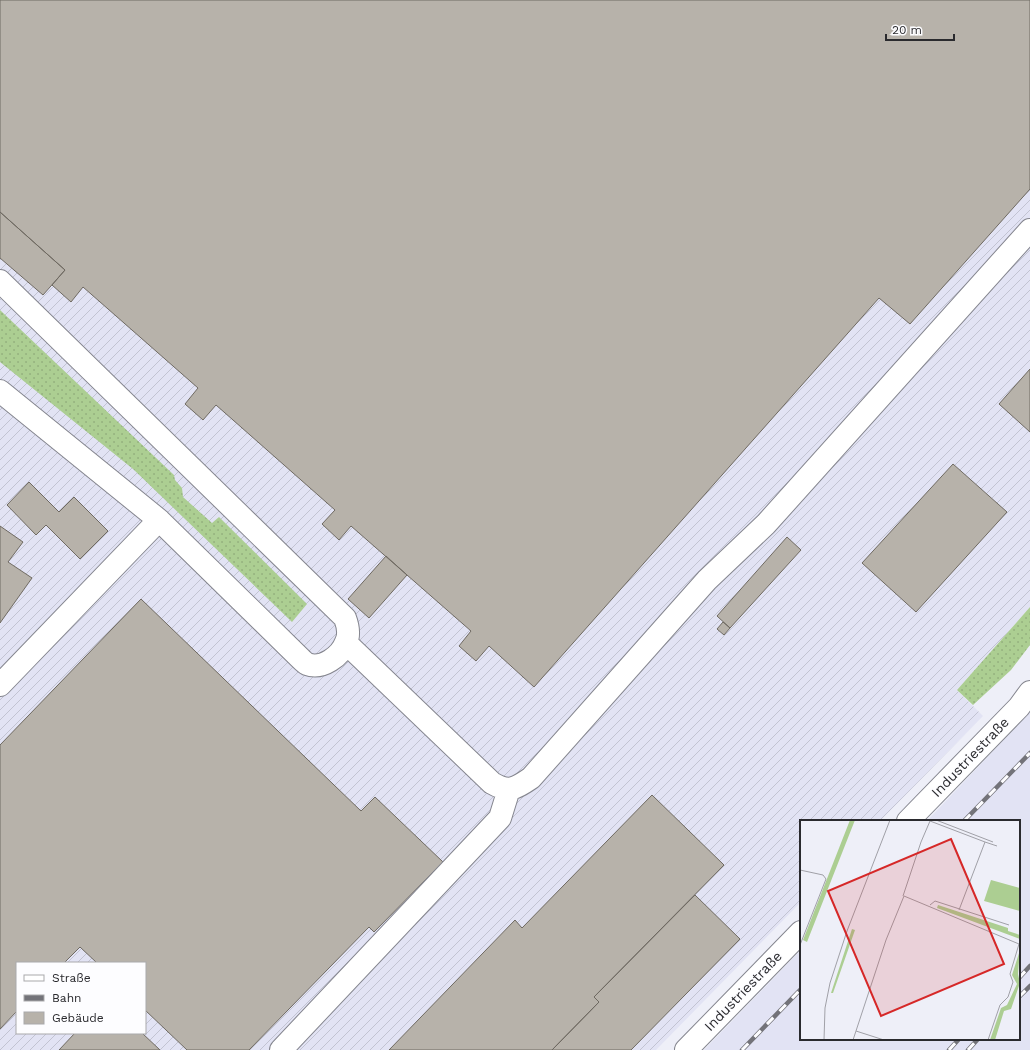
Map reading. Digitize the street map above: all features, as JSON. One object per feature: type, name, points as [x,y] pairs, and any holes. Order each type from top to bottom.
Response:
[{"type":"street","points":[[346,643],[492,783],[501,788],[516,788],[531,778],[707,580],[766,524],[1030,230]]},
{"type":"street","points":[[0,281],[345,618],[348,626],[346,643],[341,651],[334,658],[316,665],[307,664],[159,520],[0,391]]},
{"type":"street","points":[[0,685],[159,520]]},
{"type":"street","name":"Industriestraße","points":[[909,820],[1019,707],[1030,692]]},
{"type":"street","points":[[281,1050],[500,818],[509,789]]},
{"type":"street","name":"Industriestraße","points":[[686,1050],[800,933]]},
{"type":"shaded area","points":[[0,0],[1030,0],[1030,607],[957,690],[983,716],[881,820],[800,820],[800,903],[656,1050],[0,1050]]},
{"type":"shaded area","points":[[1030,712],[1030,1050],[704,1050],[800,951],[800,1040],[1020,1040],[1020,820],[928,820]]},
{"type":"green space","points":[[0,310],[174,475],[175,480],[182,488],[183,497],[212,523],[219,517],[307,604],[292,622],[133,469],[0,362]]},
{"type":"green space","points":[[1030,607],[1030,645],[1011,670],[973,705],[957,690]]},
{"type":"building","points":[[0,0],[1030,0],[1030,189],[910,324],[879,298],[534,687],[489,646],[476,661],[459,646],[471,631],[351,526],[339,540],[322,524],[335,510],[216,405],[203,420],[185,404],[198,388],[83,287],[71,302],[52,285],[65,270],[0,212]]},
{"type":"building","points":[[0,212],[65,270],[43,295],[0,258]]},
{"type":"building","points":[[1030,369],[1030,432],[999,404]]},
{"type":"building","points":[[953,464],[1007,512],[916,612],[862,563]]},
{"type":"building","points":[[29,482],[59,512],[74,497],[108,531],[80,559],[46,525],[36,535],[7,505]]},
{"type":"building","points":[[0,526],[23,542],[8,562],[32,578],[0,623]]},
{"type":"building","points":[[787,537],[801,550],[730,628],[717,616]]},
{"type":"building","points":[[386,556],[407,575],[369,618],[348,599]]},
{"type":"building","points":[[141,599],[361,811],[375,797],[443,862],[374,932],[369,927],[249,1050],[187,1050],[146,1011],[146,962],[96,962],[80,947],[65,962],[16,962],[16,1012],[0,1029],[0,745]]},
{"type":"building","points":[[723,622],[730,628],[724,635],[717,629]]},
{"type":"building","points":[[652,795],[724,865],[594,997],[599,1002],[552,1050],[389,1050],[515,920],[522,928]]},
{"type":"building","points":[[695,895],[740,939],[631,1050],[552,1050],[599,1002],[594,997]]},
{"type":"building","points":[[74,1034],[143,1034],[160,1050],[59,1050]]},
{"type":"railway","points":[[965,820],[1030,753]]},
{"type":"railway","points":[[1020,977],[1030,966]]},
{"type":"railway","points":[[1020,996],[1030,986]]},
{"type":"railway","points":[[742,1050],[800,990]]},
{"type":"railway","points":[[949,1050],[958,1040]]},
{"type":"railway","points":[[968,1050],[977,1040]]}]
